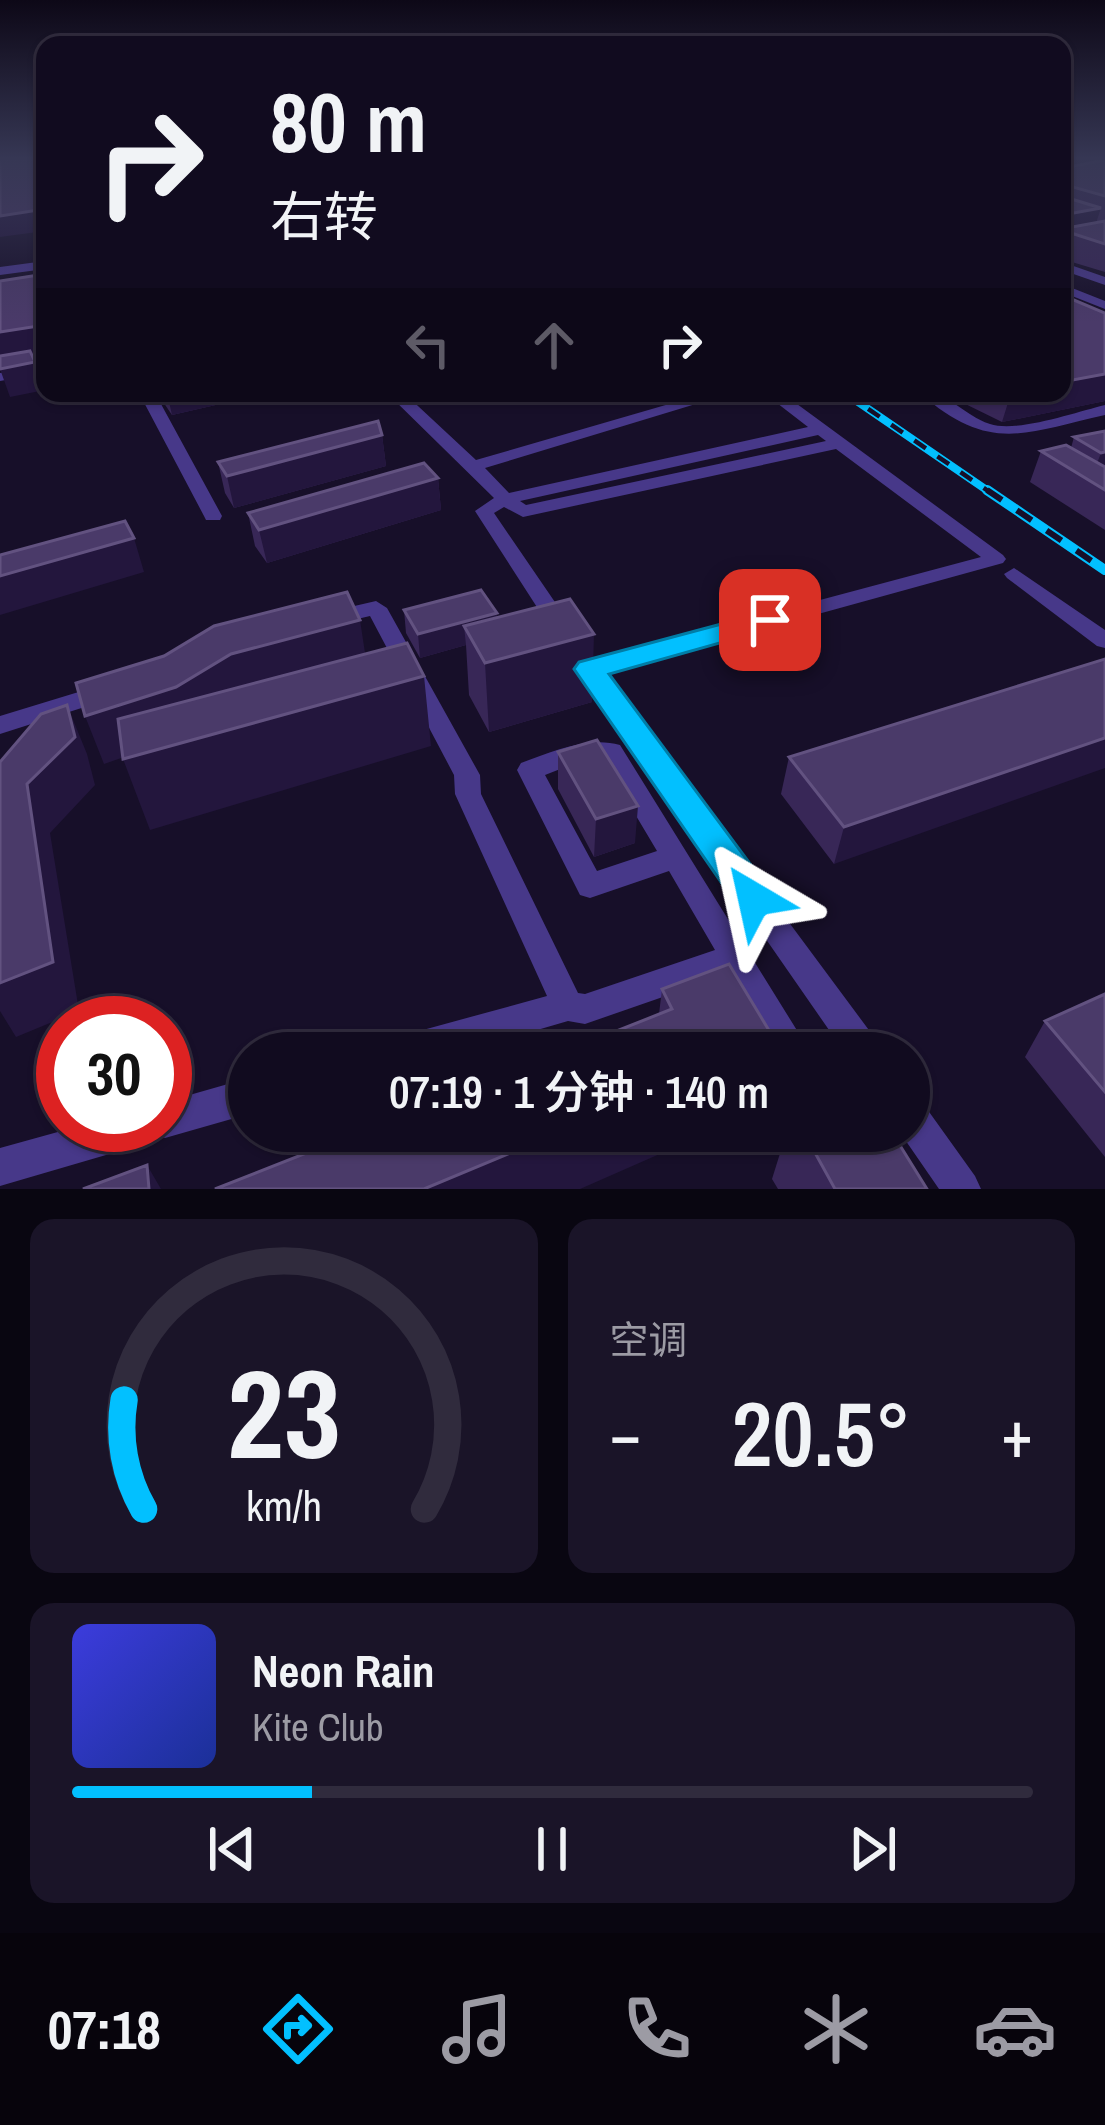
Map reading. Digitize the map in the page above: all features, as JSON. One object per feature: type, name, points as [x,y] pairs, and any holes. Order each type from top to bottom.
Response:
[{"type":"street","points":[[0,272],[36,266]]},
{"type":"street","points":[[1071,269],[1105,281]]},
{"type":"street","points":[[1071,288],[1105,301]]},
{"type":"street","points":[[0,377],[36,371]]},
{"type":"street","points":[[152,402],[214,516]]},
{"type":"street","points":[[404,402],[523,511],[830,436]]},
{"type":"street","points":[[472,466],[693,402]]},
{"type":"street","points":[[590,669],[996,559],[784,402]]},
{"type":"street","points":[[943,402],[987,429],[1016,430],[1105,410]]},
{"type":"street","points":[[505,499],[484,511],[590,669],[850,1032]]},
{"type":"street","points":[[1014,574],[1105,641]]},
{"type":"street","points":[[311,625],[376,608],[467,775],[468,794],[568,1006]]},
{"type":"street","points":[[29,752],[5,723],[136,682]]},
{"type":"street","points":[[675,856],[590,886],[530,770],[571,755],[611,752],[675,856],[781,1032]]},
{"type":"street","points":[[476,1032],[568,1006],[584,1009],[736,957]]},
{"type":"street","points":[[192,1112],[228,1102]]},
{"type":"street","points":[[930,1144],[962,1189]]},
{"type":"street","points":[[0,1167],[53,1152]]},
{"type":"building","points":[[1105,221],[1105,244],[1071,233],[1071,227]]},
{"type":"building","points":[[36,275],[36,326],[0,332],[0,281]]},
{"type":"building","points":[[1071,299],[1105,313],[1105,374],[1071,380]]},
{"type":"building","points":[[30,351],[35,362],[0,369],[0,356]]},
{"type":"building","points":[[378,421],[382,435],[227,476],[218,462]]},
{"type":"building","points":[[1105,431],[1105,452],[1101,453],[1074,437]]},
{"type":"building","points":[[1066,445],[1105,467],[1105,490],[1041,451]]},
{"type":"building","points":[[424,463],[438,478],[259,530],[248,513]]},
{"type":"building","points":[[125,521],[134,538],[0,576],[0,555]]},
{"type":"building","points":[[481,590],[497,613],[418,634],[404,610]]},
{"type":"building","points":[[347,592],[360,620],[231,654],[176,687],[85,716],[76,683],[164,656],[214,626]]},
{"type":"building","points":[[570,599],[594,634],[485,663],[464,626]]},
{"type":"building","points":[[407,643],[424,676],[123,759],[118,719]]},
{"type":"building","points":[[1105,659],[1105,738],[844,827],[789,757]]},
{"type":"building","points":[[67,705],[75,737],[27,784],[53,962],[0,983],[0,762],[41,714]]},
{"type":"building","points":[[597,740],[638,806],[596,819],[558,752]]},
{"type":"building","points":[[729,964],[770,1032],[614,1032],[672,1009],[662,989]]},
{"type":"building","points":[[1105,994],[1105,1092],[1045,1021]]},
{"type":"building","points":[[309,1152],[513,1152],[424,1189],[215,1189]]},
{"type":"building","points":[[815,1152],[904,1152],[927,1189],[835,1189]]},
{"type":"building","points":[[147,1165],[149,1189],[83,1189]]},
{"type":"railway","points":[[858,402],[991,493]]},
{"type":"railway","points":[[987,490],[1105,570]]},
{"type":"route","points":[[754,899],[590,669],[770,620]]}]
